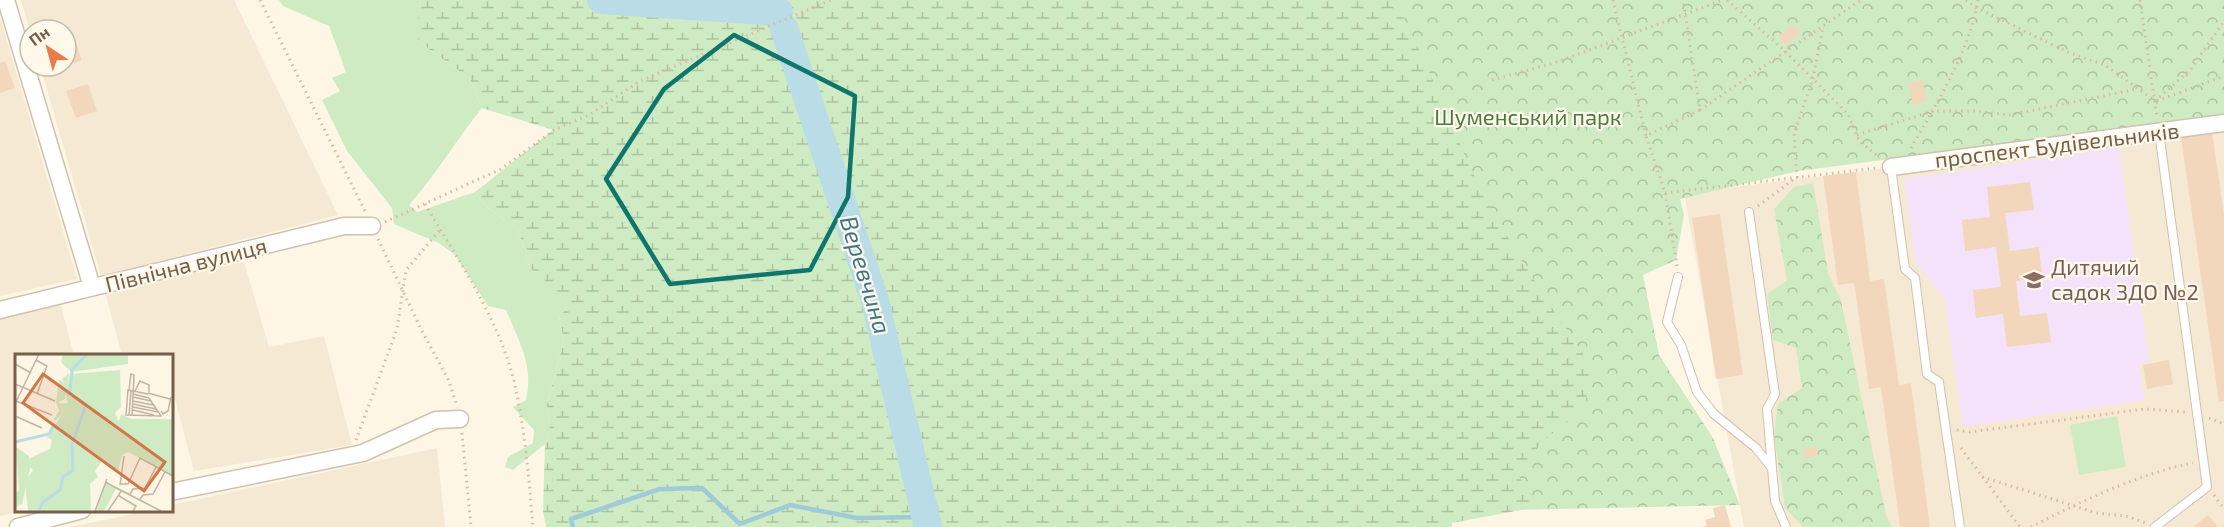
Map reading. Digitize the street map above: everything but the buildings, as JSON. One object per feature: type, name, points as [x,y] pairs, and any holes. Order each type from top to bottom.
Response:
[{"type":"street","points":[[6,0],[92,287]]},
{"type":"street","name":"проспект Будівельників","points":[[1896,166],[2224,123]]},
{"type":"street","name":"Північна вулиця","points":[[0,310],[344,226],[372,226]]},
{"type":"street","points":[[172,492],[363,453],[436,420],[460,418]]},
{"type":"street","points":[[18,527],[74,512]]},
{"type":"lane","points":[[2156,527],[2207,487],[2159,132]]},
{"type":"lane","points":[[1896,166],[1905,269],[1915,278],[1927,374],[1939,381],[1960,527]]},
{"type":"lane","points":[[1749,212],[1775,394],[1767,409],[1775,501],[1786,527]]},
{"type":"lane","points":[[1678,277],[1667,322],[1681,345],[1697,392],[1714,414],[1756,448],[1772,468]]},
{"type":"path","points":[[260,0],[449,381],[460,418],[471,527]]},
{"type":"path","points":[[372,226],[501,169],[554,130],[589,115],[640,81],[831,0]]},
{"type":"path","points":[[1614,0],[1646,136],[1665,193],[1678,277]]},
{"type":"path","points":[[1683,0],[1700,110]]},
{"type":"path","points":[[1492,81],[1554,63],[1725,0],[1786,52],[1848,114],[1859,141],[1896,166]]},
{"type":"path","points":[[1646,136],[1700,110],[1861,0]]},
{"type":"path","points":[[1966,0],[1977,8],[2070,53],[2105,65],[2155,101]]},
{"type":"path","points":[[1665,193],[1896,166],[1933,111],[1968,36],[1978,0]]},
{"type":"path","points":[[2140,0],[2155,101]]},
{"type":"path","points":[[2155,101],[2192,69],[2224,21]]},
{"type":"path","points":[[1797,177],[1794,133],[1813,79],[1823,27]]},
{"type":"path","points":[[2155,101],[2224,76]]},
{"type":"path","points":[[1857,135],[1933,111],[1975,111],[2009,115],[2138,89]]},
{"type":"path","points":[[1749,212],[1797,177]]},
{"type":"path","points":[[425,204],[487,310],[513,380],[527,456],[533,527]]},
{"type":"path","points":[[350,456],[397,329],[406,270],[440,230]]},
{"type":"path","points":[[1946,427],[1970,432],[2145,409],[2197,413]]},
{"type":"path","points":[[1946,427],[2020,527]]},
{"type":"path","points":[[2031,527],[2071,506],[2144,479],[2163,468],[2204,460]]},
{"type":"path","points":[[1982,477],[2071,506],[2097,513],[2126,516],[2156,527]]},
{"type":"path","points":[[2207,487],[2224,509]]},
{"type":"highlighted area","points":[[734,35],[855,96],[848,197],[810,270],[670,284],[606,179],[664,89]]},
{"type":"shaded area","points":[[21,0],[234,0],[338,215],[101,276],[43,78],[78,78],[78,18],[26,18]]},
{"type":"shaded area","points":[[0,17],[77,279],[0,296]]},
{"type":"shaded area","points":[[2224,127],[2224,527],[1744,527],[1684,193]]},
{"type":"shaded area","name":"Дитячий садок ЗДО №2","points":[[2119,148],[2149,359],[2139,366],[2144,400],[1963,427],[1944,297],[1916,264],[1904,179]]},
{"type":"shaded area","points":[[244,262],[269,347],[324,336],[352,445],[194,471],[172,388],[172,354],[121,354],[105,291]]},
{"type":"shaded area","points":[[60,302],[73,354],[15,354],[15,512],[19,512],[0,516],[0,316]]},
{"type":"shaded area","points":[[437,448],[445,527],[70,527],[142,512],[172,512],[172,505]]},
{"type":"green space","points":[[279,0],[421,0],[418,12],[418,41],[470,79],[482,108],[409,205],[417,212],[475,192],[488,208],[518,230],[531,269],[566,297],[567,308],[559,317],[564,340],[547,405],[550,433],[545,444],[513,470],[505,467],[508,457],[533,443],[534,430],[513,407],[526,400],[528,376],[524,354],[506,310],[488,306],[455,255],[439,243],[394,224],[392,208],[347,151],[322,100],[340,91],[332,78],[346,72],[329,26],[283,6]]},
{"type":"green space","points":[[421,0],[1391,0],[1417,45],[1470,166],[1493,212],[1534,280],[1592,367],[1584,409],[1548,437],[1516,471],[1537,507],[1452,523],[1452,527],[546,527],[543,511],[545,444],[550,433],[547,405],[564,340],[559,317],[567,308],[566,298],[531,269],[518,230],[488,208],[475,192],[553,130],[482,108],[470,79],[418,41],[418,12]]},
{"type":"green space","name":"Шуменський парк","points":[[1357,0],[2224,0],[2224,116],[1798,171],[1680,199],[1684,215],[1676,260],[1643,275],[1659,355],[1713,438],[1740,505],[1516,510]]},
{"type":"green space","points":[[1813,183],[1828,273],[1841,301],[1886,515],[1892,527],[1803,527],[1785,508],[1774,435],[1778,404],[1802,388],[1796,348],[1773,340],[1767,294],[1787,281],[1774,209],[1794,187]]},
{"type":"green space","points":[[2117,416],[2126,467],[2079,475],[2070,425]]},
{"type":"waterway","name":"Веревчина","points":[[601,0],[779,12]]},
{"type":"waterway","name":"Веревчина","points":[[784,28],[875,301],[928,527]]},
{"type":"waterway","points":[[573,527],[571,519],[660,489],[702,488],[740,524],[790,505],[857,518],[925,517]]},
{"type":"place","name":"Дитячий садок ЗДО №2","points":[[2034,280]]}]
